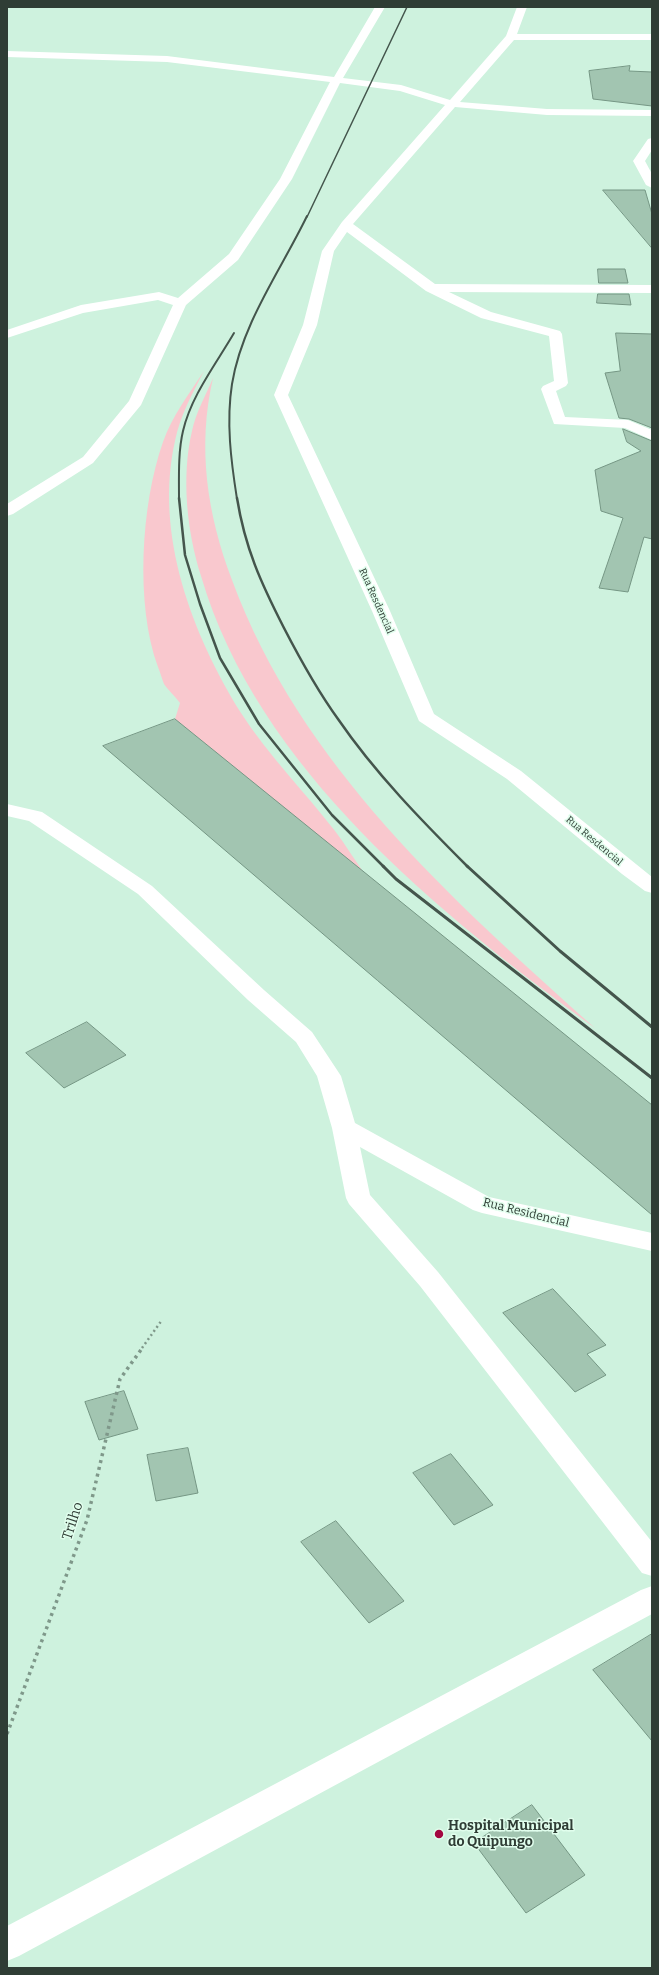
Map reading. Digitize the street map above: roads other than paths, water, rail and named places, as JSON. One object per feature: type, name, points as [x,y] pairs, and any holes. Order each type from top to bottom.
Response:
[{"type":"street","points":[[7,511],[88,460],[136,402],[180,303],[234,257],[286,179],[336,81],[380,7]]},
{"type":"street","points":[[522,7],[511,37],[652,37]]},
{"type":"street","name":"Rua Resdencial","points":[[511,37],[346,225],[328,251],[310,325],[281,395],[381,611],[426,717],[514,775],[629,870],[652,887]]},
{"type":"street","points":[[7,54],[167,59],[401,88],[452,104],[547,112],[652,113]]},
{"type":"street","points":[[652,141],[648,154],[639,161],[652,185]]},
{"type":"street","points":[[346,225],[431,288],[486,315],[555,334],[561,383],[548,388],[559,421],[628,424],[652,436]]},
{"type":"street","points":[[431,288],[652,289]]},
{"type":"street","points":[[7,334],[81,309],[159,296],[180,303]]},
{"type":"street","points":[[7,810],[35,816],[145,890],[256,996],[304,1036],[329,1076],[344,1128],[358,1198],[429,1279],[652,1564]]},
{"type":"street","name":"Rua Residencial","points":[[344,1128],[482,1204],[652,1242]]},
{"type":"street","points":[[7,1944],[652,1599]]},
{"type":"railway","points":[[307,217],[407,7]]},
{"type":"railway","points":[[237,499],[231,456],[229,427],[230,398],[237,361],[253,318],[307,216]]},
{"type":"railway","points":[[179,498],[180,447],[187,418],[205,380],[234,333]]},
{"type":"railway","points":[[179,498],[185,555],[200,604],[220,658],[259,724],[332,815],[396,879],[652,1078]]},
{"type":"railway","points":[[237,498],[244,533],[261,580],[290,640],[323,697],[352,739],[383,777],[416,814],[467,866]]},
{"type":"railway","points":[[467,866],[560,951],[652,1027]]},
{"type":"place","name":"Hospital Municipal do Quipungo","points":[[439,1834]]}]
